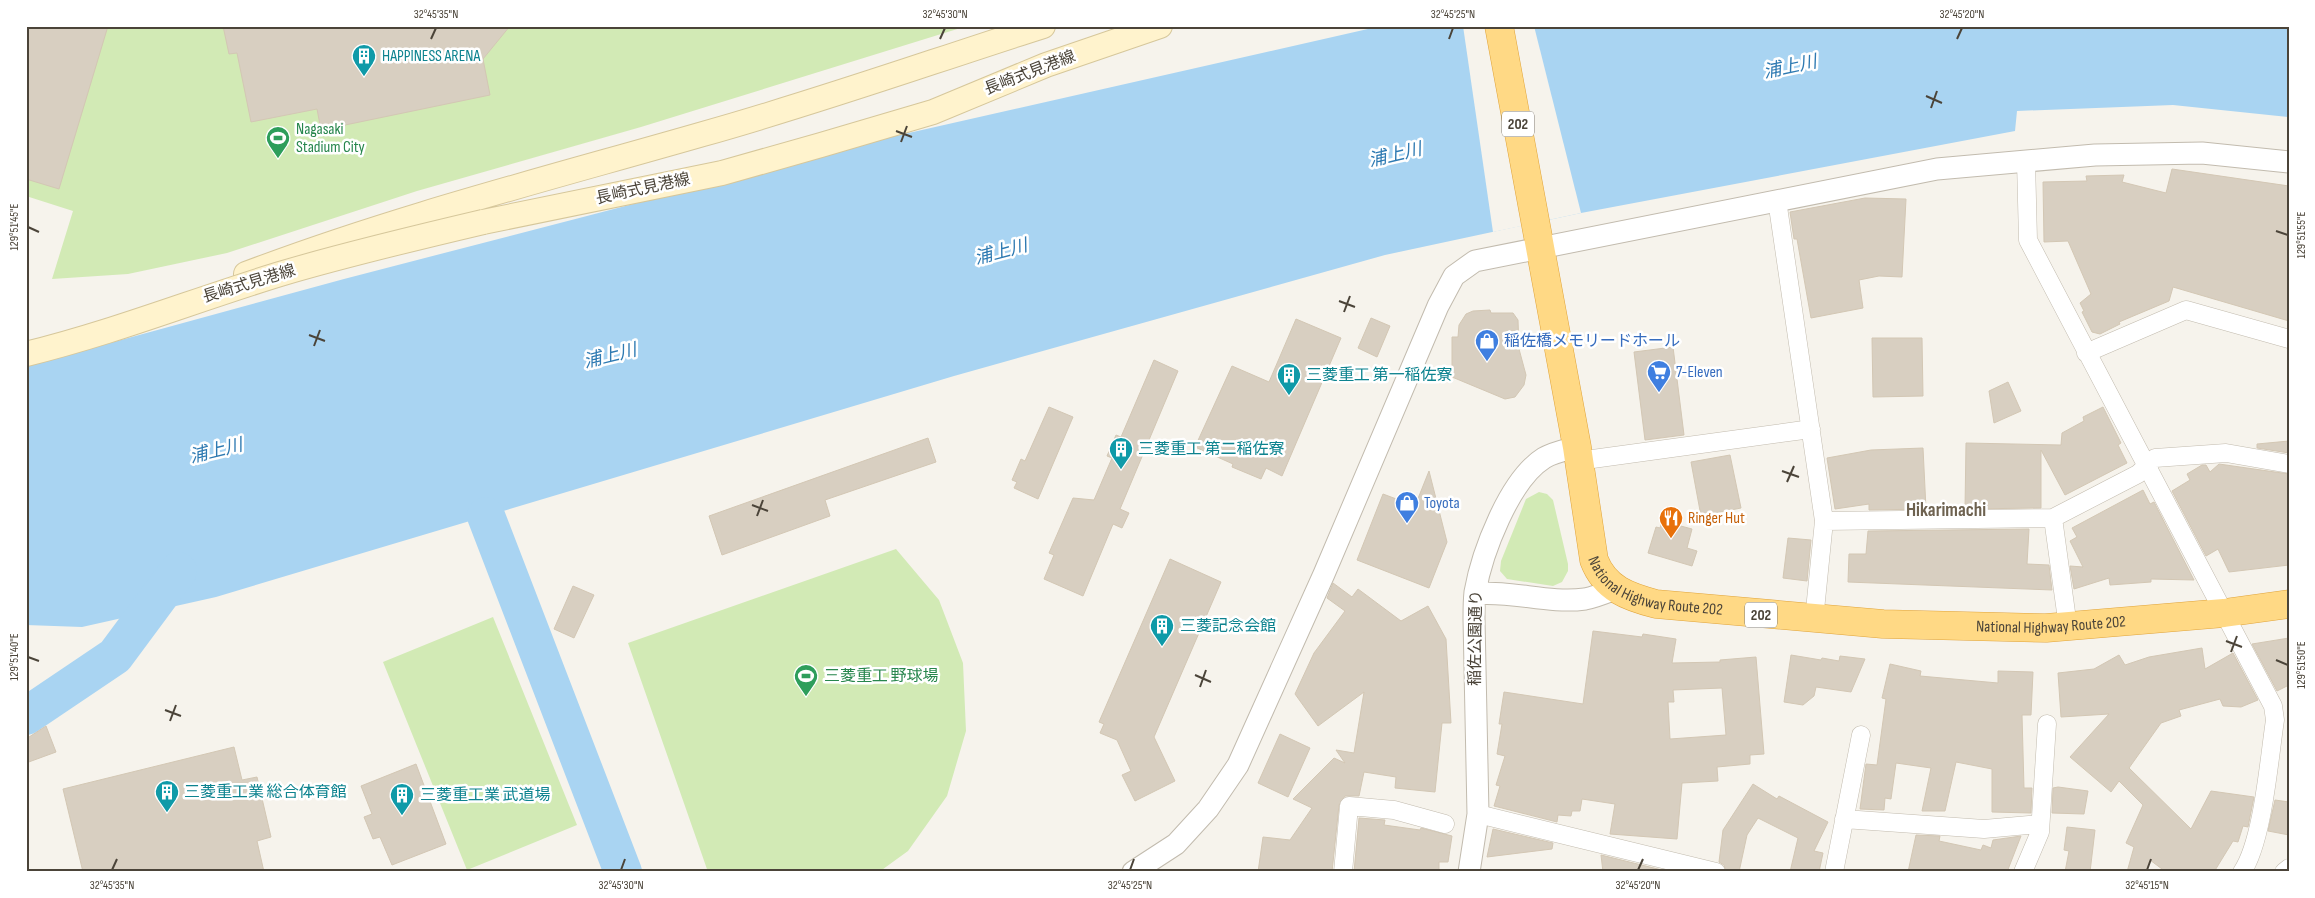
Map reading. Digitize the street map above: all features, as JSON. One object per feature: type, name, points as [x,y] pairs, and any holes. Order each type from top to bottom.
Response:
[{"type":"highway","name":"National Highway Route 202","points":[[1499,26],[1539,235],[1594,560],[1601,574],[1615,589],[1637,599],[1656,604],[1814,620],[1883,624],[2068,627],[2224,613],[2289,604]]},
{"type":"main road","name":"長崎式見港線","points":[[26,361],[61,350],[267,266],[474,197],[705,134],[839,93],[1043,26]]},
{"type":"main road","name":"長崎式見港線","points":[[26,354],[69,343],[280,274],[385,245],[483,222],[722,173],[934,112],[1046,65],[1160,26]]},
{"type":"street","points":[[1133,872],[1176,844],[1208,809],[1238,765],[1328,565],[1438,306],[1454,276],[1475,261],[1539,235],[1778,200],[1937,169],[2095,155],[2202,153],[2289,162]]},
{"type":"street","points":[[2026,161],[2028,240],[2273,706],[2275,720],[2263,799],[2253,848],[2248,863],[2242,872]]},
{"type":"street","points":[[1778,200],[1824,521],[1814,620]]},
{"type":"street","points":[[2086,353],[2186,310],[2289,339]]},
{"type":"street","points":[[1577,454],[1811,429]]},
{"type":"street","points":[[1824,521],[2053,518],[2138,474],[2156,458],[2226,453],[2289,464]]},
{"type":"street","name":"稲佐公園通り","points":[[1469,872],[1478,814],[1475,594],[1479,575],[1491,540],[1517,484],[1543,458],[1577,454]]},
{"type":"street","points":[[2053,518],[2068,627]]},
{"type":"street","points":[[1475,594],[1493,592],[1574,600],[1594,597],[1615,589]]},
{"type":"street","points":[[2275,720],[2289,707]]},
{"type":"street","points":[[2023,872],[2040,832],[2047,724]]},
{"type":"street","points":[[1834,872],[1861,735]]},
{"type":"street","points":[[1343,872],[1349,806],[1394,810],[1445,824]]},
{"type":"street","points":[[1478,814],[1491,815],[1716,872]]},
{"type":"street","points":[[1844,820],[1984,829],[2040,824]]},
{"type":"street","points":[[2284,872],[2289,868]]},
{"type":"green space","name":"Nagasaki Stadium City","points":[[26,26],[967,26],[641,127],[417,191],[227,253],[128,274],[52,279],[73,211],[26,196]]},
{"type":"green space","points":[[1539,492],[1547,494],[1553,500],[1568,564],[1568,571],[1562,582],[1553,586],[1507,579],[1500,571],[1501,561],[1526,499]]},
{"type":"green space","name":"三菱重工 野球場","points":[[896,549],[939,600],[963,663],[966,731],[947,796],[908,851],[879,872],[708,872],[628,643]]},
{"type":"green space","points":[[493,617],[577,825],[467,870],[383,662]]},
{"type":"water","name":"浦上川","points":[[1381,26],[2289,26],[2289,117],[2173,105],[2017,111],[2015,131],[1581,213],[1385,255],[954,376],[216,597],[82,627],[26,625],[26,366],[344,279],[891,137]]},
{"type":"pier","points":[[1463,26],[1534,26],[1581,213],[1493,232]]},
{"type":"building","points":[[26,26],[108,26],[59,189],[26,179]]},
{"type":"building","name":"HAPPINESS ARENA","points":[[223,26],[510,26],[483,59],[490,95],[321,130],[317,109],[251,122],[237,53],[229,54]]},
{"type":"building","points":[[2172,169],[2289,186],[2289,321],[2173,287],[2169,301],[2119,322],[2120,324],[2100,334],[2092,332],[2082,312],[2084,311],[2080,303],[2091,294],[2068,241],[2044,242],[2043,182],[2087,181],[2086,176],[2124,175],[2122,182],[2166,193]]},
{"type":"building","points":[[1865,198],[1906,199],[1902,277],[1879,276],[1859,280],[1863,308],[1811,318],[1797,239],[1794,239],[1790,212]]},
{"type":"building","name":"稲佐橋メモリードホール","points":[[1490,310],[1491,313],[1513,313],[1518,320],[1519,349],[1526,375],[1524,385],[1515,397],[1505,399],[1452,377],[1452,337],[1458,337],[1459,325],[1466,314],[1473,311]]},
{"type":"building","points":[[1371,318],[1390,326],[1377,357],[1358,348]]},
{"type":"building","name":"三菱重工 第一稲佐寮","points":[[1296,319],[1341,338],[1282,476],[1266,468],[1261,479],[1232,467],[1233,464],[1195,447],[1232,366],[1269,382]]},
{"type":"building","points":[[1872,338],[1922,338],[1923,396],[1873,397]]},
{"type":"building","name":"7-Eleven","points":[[1673,347],[1684,435],[1645,440],[1634,352]]},
{"type":"building","name":"三菱重工 第二稲佐寮","points":[[1154,360],[1178,371],[1120,509],[1129,513],[1122,528],[1113,524],[1083,596],[1044,579],[1054,555],[1049,553],[1073,498],[1094,500],[1112,458],[1107,456],[1116,435],[1121,437]]},
{"type":"building","points":[[2008,382],[2021,411],[1994,423],[1989,391]]},
{"type":"building","points":[[1049,407],[1073,417],[1038,499],[1014,488],[1017,482],[1012,480],[1021,459],[1025,461]]},
{"type":"building","points":[[2103,407],[2121,443],[2118,445],[2127,463],[2065,495],[2041,450],[2041,508],[1965,509],[1966,443],[2061,445],[2062,433],[2084,421],[2083,417]]},
{"type":"building","points":[[928,438],[936,462],[825,500],[830,516],[722,555],[709,516]]},
{"type":"building","points":[[2289,441],[2289,453],[2257,448],[2257,444]]},
{"type":"building","points":[[1923,448],[1926,509],[1869,510],[1869,504],[1835,509],[1827,458],[1871,450]]},
{"type":"building","points":[[1730,455],[1741,508],[1701,516],[1691,462]]},
{"type":"building","points":[[2219,464],[2289,474],[2289,565],[2229,572],[2218,549],[2206,556],[2172,491],[2190,480],[2187,474],[2202,465],[2206,465],[2210,472]]},
{"type":"building","name":"Toyota","points":[[1429,471],[1447,542],[1429,588],[1357,560],[1383,494],[1415,506]]},
{"type":"building","points":[[2143,490],[2150,504],[2154,502],[2194,580],[2151,579],[2151,582],[2110,585],[2109,578],[2074,589],[2070,566],[2083,567],[2070,541],[2077,537],[2072,528]]},
{"type":"building","name":"Ringer Hut","points":[[1662,521],[1692,529],[1687,548],[1697,551],[1692,566],[1648,553],[1656,527],[1660,528]]},
{"type":"building","points":[[2029,529],[2027,564],[2049,565],[2052,590],[1848,582],[1849,554],[1866,554],[1868,531]]},
{"type":"building","points":[[1788,538],[1811,540],[1807,581],[1783,578]]},
{"type":"building","name":"三菱記念会館","points":[[1170,559],[1221,582],[1154,737],[1175,781],[1135,801],[1122,775],[1131,771],[1117,740],[1100,733],[1104,724],[1099,722]]},
{"type":"building","points":[[1333,583],[1352,597],[1358,589],[1401,621],[1428,606],[1446,639],[1451,723],[1442,723],[1435,792],[1395,788],[1396,777],[1364,772],[1359,796],[1345,796],[1339,805],[1332,872],[1258,872],[1263,837],[1290,840],[1312,808],[1293,799],[1334,758],[1345,763],[1336,750],[1354,753],[1364,692],[1318,726],[1295,694],[1314,653],[1345,611],[1327,598]]},
{"type":"building","points":[[573,586],[594,595],[574,638],[554,629]]},
{"type":"building","points":[[1593,631],[1642,637],[1643,634],[1676,639],[1672,663],[1720,662],[1720,660],[1756,657],[1764,754],[1750,755],[1750,764],[1717,767],[1718,781],[1682,783],[1677,839],[1610,834],[1615,804],[1582,799],[1580,811],[1572,811],[1571,816],[1558,815],[1557,822],[1494,806],[1500,786],[1496,785],[1505,756],[1497,754],[1502,724],[1499,724],[1504,692],[1583,704]],"holes":[[[1722,688],[1726,735],[1670,739],[1668,702],[1674,702],[1673,690]]]},
{"type":"building","points":[[2289,638],[2289,685],[2277,691],[2252,644]]},
{"type":"building","points":[[2202,648],[2205,669],[2233,653],[2258,700],[2241,707],[2223,706],[2220,699],[2179,710],[2181,716],[2161,723],[2129,768],[2191,829],[2211,791],[2254,797],[2248,827],[2243,826],[2238,842],[2233,841],[2214,872],[2166,872],[2150,860],[2146,872],[2127,872],[2134,847],[2126,843],[2143,805],[2119,781],[2111,792],[2070,757],[2109,714],[2061,717],[2058,673],[2094,669],[2119,655],[2125,665],[2149,657]]},
{"type":"building","points":[[1791,655],[1839,661],[1840,656],[1865,659],[1851,692],[1816,687],[1814,696],[1803,705],[1784,702]]},
{"type":"building","points":[[1890,664],[1921,671],[1920,676],[1998,683],[1998,671],[2033,672],[2031,715],[2022,715],[2024,788],[2032,788],[2031,813],[1992,812],[1992,769],[1956,762],[1945,811],[1922,811],[1931,768],[1896,763],[1891,799],[1885,798],[1884,810],[1860,809],[1866,764],[1877,765],[1886,699],[1882,698]]},
{"type":"building","points":[[46,726],[56,752],[26,763],[26,739]]},
{"type":"building","points":[[1280,734],[1310,748],[1288,797],[1258,783]]},
{"type":"building","name":"三菱重工業 総合体育館","points":[[234,747],[242,780],[257,777],[271,837],[257,841],[264,872],[83,872],[63,789]]},
{"type":"building","name":"三菱重工業 武道場","points":[[416,764],[446,844],[392,865],[380,837],[373,839],[364,817],[372,814],[361,786]]},
{"type":"building","points":[[1753,784],[1777,799],[1779,796],[1828,822],[1814,851],[1823,853],[1819,872],[1790,872],[1798,838],[1758,818],[1747,835],[1739,872],[1726,872],[1724,865],[1719,862],[1723,830]]},
{"type":"building","points":[[2053,788],[2088,791],[2084,814],[2052,813]]},
{"type":"building","points":[[2275,800],[2289,802],[2289,835],[2268,831]]},
{"type":"building","points":[[1359,818],[1385,820],[1384,825],[1420,830],[1421,828],[1452,836],[1448,862],[1439,862],[1439,872],[1354,872]]},
{"type":"building","points":[[2067,827],[2095,830],[2090,872],[2065,872],[2069,851],[2064,850]]},
{"type":"building","points":[[1493,829],[1553,843],[1552,849],[1487,857]]},
{"type":"building","points":[[1916,835],[1940,836],[1939,841],[1981,850],[1983,845],[1991,848],[1993,840],[2021,836],[2007,872],[1908,872]]},
{"type":"building","points":[[1601,855],[1670,872],[1603,872]]},
{"type":"waterway","points":[[486,516],[623,872]]},
{"type":"waterway","points":[[26,716],[115,656],[178,571]]},
{"type":"place","name":"HAPPINESS ARENA","points":[[364,77]]},
{"type":"place","name":"Nagasaki Stadium City","points":[[278,159]]},
{"type":"place","name":"稲佐橋メモリードホール","points":[[1487,362]]},
{"type":"place","name":"7-Eleven","points":[[1659,393]]},
{"type":"place","name":"三菱重工 第一稲佐寮","points":[[1289,396]]},
{"type":"place","name":"三菱重工 第二稲佐寮","points":[[1121,470]]},
{"type":"place","name":"Toyota","points":[[1407,524]]},
{"type":"place","name":"Ringer Hut","points":[[1671,539]]},
{"type":"place","name":"三菱記念会館","points":[[1162,647]]},
{"type":"place","name":"三菱重工 野球場","points":[[806,697]]},
{"type":"place","name":"三菱重工業 総合体育館","points":[[167,813]]},
{"type":"place","name":"三菱重工業 武道場","points":[[402,816]]},
{"type":"district","name":"Hikarimachi","points":[[1946,510]]}]
